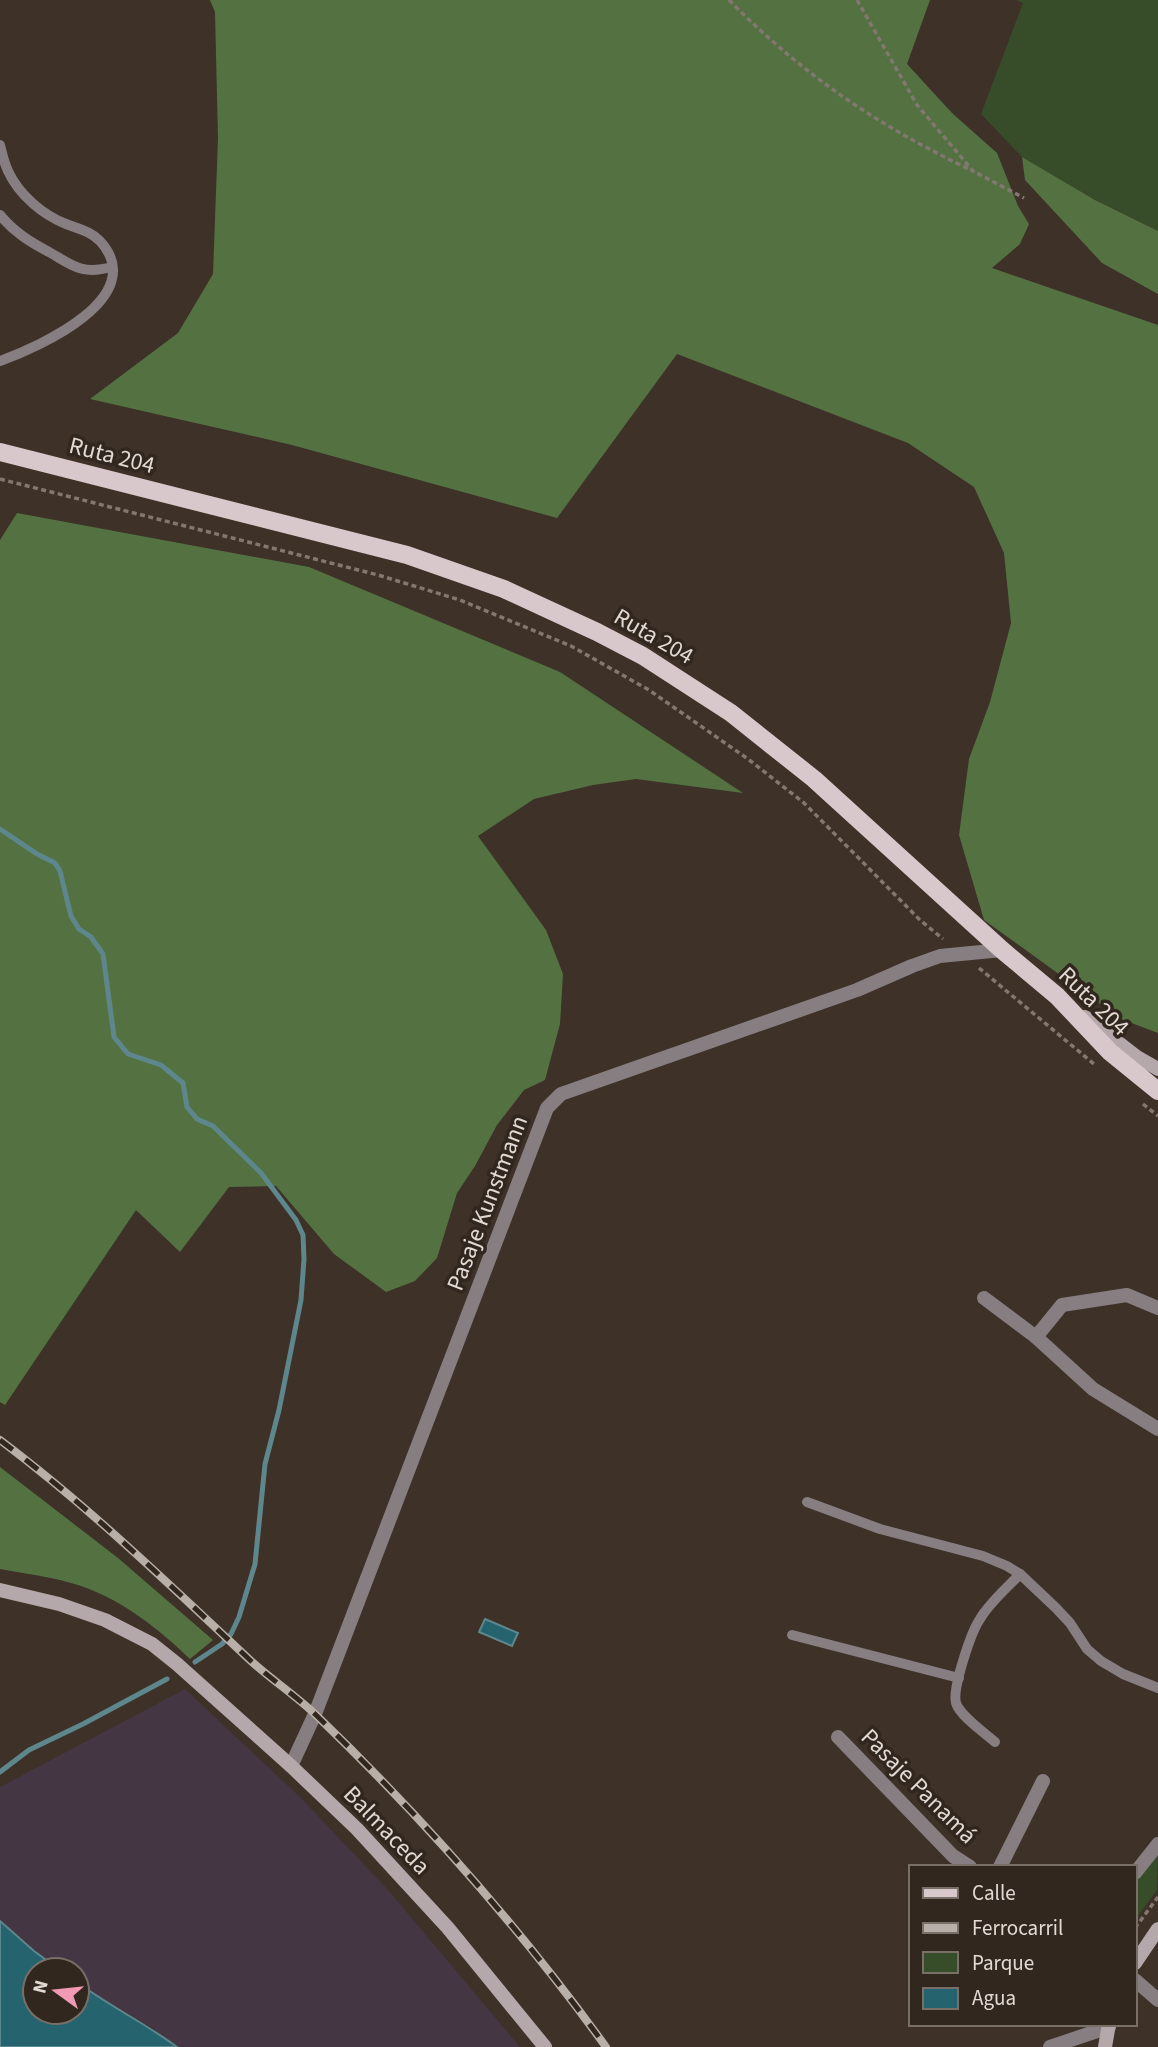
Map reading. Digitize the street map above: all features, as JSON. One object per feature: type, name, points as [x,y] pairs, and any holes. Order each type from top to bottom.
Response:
[{"type":"main road","name":"Ruta 204","points":[[0,452],[407,555],[504,589],[597,632],[688,684],[774,745],[1057,996],[1110,1052],[1158,1091]]},
{"type":"main road","points":[[1057,996],[1137,1057],[1158,1069]]},
{"type":"main road","name":"Balmaceda","points":[[0,1590],[59,1604],[105,1620],[152,1644],[177,1664],[357,1829],[484,1970],[545,2047]]},
{"type":"main road","points":[[1137,1960],[1158,1929]]},
{"type":"main road","points":[[1105,2047],[1109,2026]]},
{"type":"street","name":"Pasaje Kunstmann","points":[[291,1766],[315,1714],[547,1108],[561,1094],[857,990],[940,956],[1002,950]]},
{"type":"street","points":[[1036,1337],[1062,1305],[1127,1295],[1158,1308]]},
{"type":"street","points":[[984,1298],[1036,1337],[1093,1389],[1158,1429]]},
{"type":"street","name":"Pasaje Panamá","points":[[838,1738],[953,1856],[967,1865]]},
{"type":"street","points":[[1001,1865],[1042,1782]]},
{"type":"street","points":[[1137,1870],[1158,1844]]},
{"type":"street","points":[[1137,1982],[1158,2000]]},
{"type":"street","points":[[1050,2047],[1106,2026]]},
{"type":"lane","points":[[0,145],[7,170],[27,197],[52,218],[92,234],[105,248],[112,267],[109,288],[97,305],[58,334],[0,361]]},
{"type":"lane","points":[[0,215],[21,236],[68,265],[89,270],[112,267]]},
{"type":"lane","points":[[807,1502],[880,1529],[983,1556],[1007,1566],[1020,1574],[1056,1608],[1070,1623],[1087,1649],[1101,1661],[1123,1674],[1158,1688]]},
{"type":"lane","points":[[995,1742],[961,1712],[956,1702],[958,1678],[979,1620],[1020,1574]]},
{"type":"lane","points":[[792,1635],[958,1678]]},
{"type":"path","points":[[729,0],[788,56],[848,101],[894,131],[1024,198]]},
{"type":"path","points":[[857,0],[917,105],[973,172]]},
{"type":"path","points":[[0,479],[378,575],[460,600],[571,646],[649,690],[748,759],[804,803],[920,920],[1096,1065]]},
{"type":"path","points":[[1137,1099],[1158,1116]]},
{"type":"path","points":[[1137,1925],[1158,1897]]},
{"type":"shaded area","points":[[185,1689],[301,1798],[389,1891],[520,2047],[177,2047],[152,2028],[91,1992],[91,1956],[41,1956],[0,1921],[0,1787]]},
{"type":"green space","points":[[210,0],[930,0],[907,64],[952,113],[997,153],[1018,206],[1029,224],[1020,244],[992,268],[1158,325],[1158,1033],[1121,1019],[984,920],[959,835],[969,759],[990,702],[1011,623],[1004,553],[974,487],[908,443],[677,354],[557,518],[292,445],[90,399],[178,333],[213,274],[218,138],[215,12]]},
{"type":"green space","points":[[1016,0],[1158,0],[1158,231],[1095,200],[1022,157],[981,114],[1023,3]]},
{"type":"green space","points":[[1022,157],[1095,200],[1158,231],[1158,294],[1102,263],[1025,180]]},
{"type":"green space","points":[[17,513],[309,567],[560,672],[743,793],[636,779],[593,785],[534,799],[478,836],[546,930],[563,974],[560,1024],[545,1080],[524,1090],[497,1125],[457,1193],[437,1258],[415,1281],[386,1292],[334,1254],[276,1186],[229,1187],[180,1252],[136,1210],[5,1405],[0,1402],[0,540]]},
{"type":"green space","points":[[0,1467],[118,1558],[213,1640],[190,1659],[139,1616],[111,1599],[61,1580],[0,1569]]},
{"type":"green space","points":[[1158,1854],[1157,1890],[1137,1917],[1137,1879]]},
{"type":"water","points":[[485,1619],[518,1633],[512,1646],[479,1632]]},
{"type":"water","points":[[0,1921],[41,1956],[21,1956],[21,2026],[91,2026],[91,1992],[177,2047],[0,2047]]},
{"type":"waterway","points":[[0,829],[55,863],[60,871],[71,916],[79,929],[91,937],[103,954],[114,1037],[128,1054],[161,1065],[183,1083],[187,1107],[197,1119],[213,1126],[261,1173],[296,1220],[303,1235],[301,1300],[265,1464],[255,1564],[231,1634],[222,1644],[195,1662]]},
{"type":"waterway","points":[[0,1772],[29,1750],[167,1679]]},
{"type":"railway","points":[[0,1440],[97,1519],[251,1661],[308,1708],[394,1793],[504,1917],[606,2047]]}]
